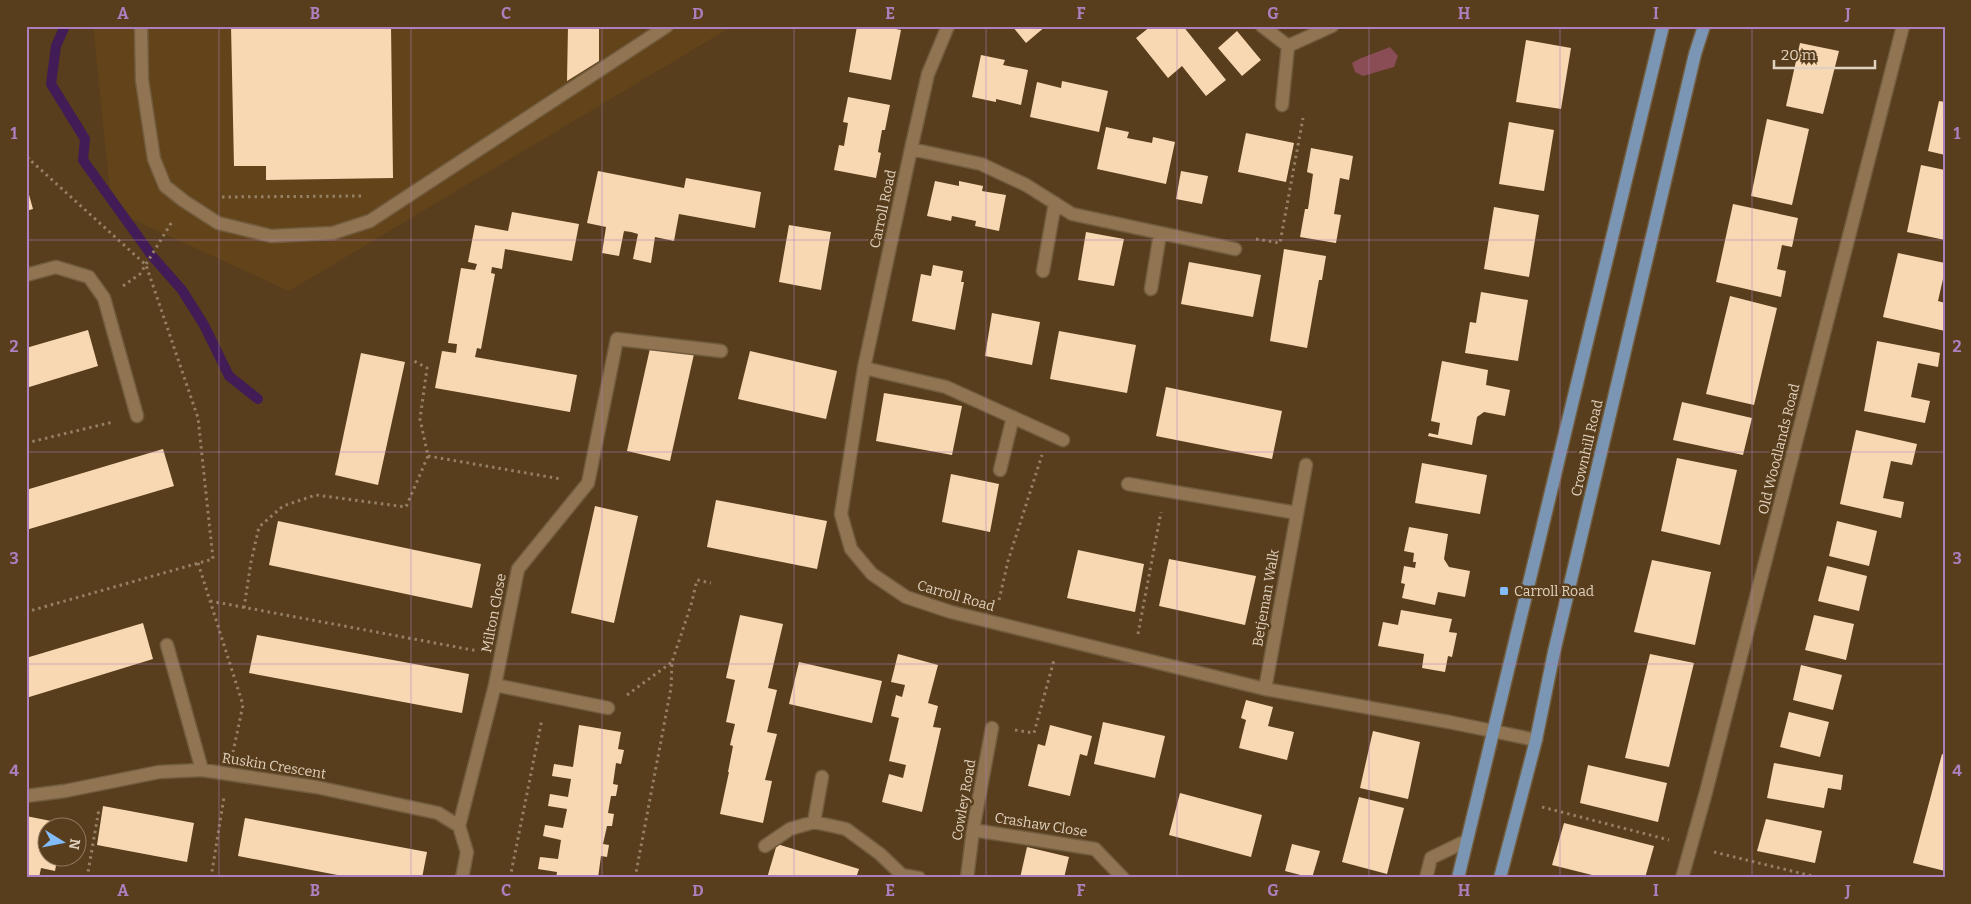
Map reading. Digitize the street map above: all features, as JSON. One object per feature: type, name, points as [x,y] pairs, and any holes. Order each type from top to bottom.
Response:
[{"type":"main road","name":"Crownhill Road","points":[[1458,878],[1663,26]]},
{"type":"main road","name":"Crownhill Road","points":[[1500,878],[1536,740],[1554,652],[1693,63],[1704,26]]},
{"type":"street","points":[[141,26],[142,80],[154,159],[165,186],[218,223],[272,236],[333,233],[370,221],[667,26]]},
{"type":"street","name":"Carroll Road","points":[[948,26],[928,74],[864,368],[841,514],[851,549],[872,574],[906,597],[951,612],[1265,689],[1536,740]]},
{"type":"street","points":[[1262,26],[1288,46]]},
{"type":"street","points":[[1288,46],[1332,26]]},
{"type":"street","name":"Old Woodlands Road","points":[[1682,878],[1903,26]]},
{"type":"street","points":[[1282,105],[1288,46]]},
{"type":"street","points":[[911,149],[981,164],[1026,185],[1072,214],[1235,249]]},
{"type":"street","points":[[1043,271],[1055,203]]},
{"type":"street","points":[[1150,289],[1160,234]]},
{"type":"street","points":[[26,275],[56,267],[89,277],[104,298],[137,416]]},
{"type":"street","name":"Milton Close","points":[[459,826],[495,684],[518,569],[588,483],[617,339],[720,351]]},
{"type":"street","points":[[864,368],[946,387],[1063,440]]},
{"type":"street","points":[[1000,470],[1013,417]]},
{"type":"street","name":"Betjeman Walk","points":[[1265,689],[1306,465]]},
{"type":"street","points":[[1128,484],[1296,513]]},
{"type":"street","points":[[167,645],[202,770]]},
{"type":"street","points":[[495,684],[608,708]]},
{"type":"street","name":"Cowley Road","points":[[967,878],[973,830],[992,728]]},
{"type":"street","name":"Ruskin Crescent","points":[[26,796],[66,791],[159,772],[202,770],[316,787],[438,813],[459,826]]},
{"type":"street","points":[[814,822],[822,777]]},
{"type":"street","points":[[765,846],[790,829],[814,822],[846,829],[880,854],[902,874],[919,878]]},
{"type":"street","points":[[459,826],[467,852],[462,878]]},
{"type":"street","name":"Crashaw Close","points":[[973,830],[1095,849],[1123,878]]},
{"type":"street","points":[[1426,878],[1431,858],[1466,841]]},
{"type":"path","points":[[1235,249],[1237,236],[1280,243],[1304,110],[1282,105]]},
{"type":"path","points":[[26,152],[28,159],[147,264],[198,418],[213,559],[26,612]]},
{"type":"path","points":[[184,201],[206,197],[407,196]]},
{"type":"path","points":[[104,298],[140,274],[164,237]]},
{"type":"path","points":[[244,608],[259,527],[283,506],[316,495],[406,507],[428,456],[420,419],[427,368],[414,361]]},
{"type":"path","points":[[26,443],[137,416]]},
{"type":"path","points":[[1001,590],[1008,560],[1038,464],[1051,434]]},
{"type":"path","points":[[428,456],[588,483]]},
{"type":"path","points":[[1134,657],[1165,490]]},
{"type":"path","points":[[198,563],[242,705],[228,774],[211,878]]},
{"type":"path","points":[[635,878],[671,688],[672,662],[691,605],[697,580],[711,583]]},
{"type":"path","points":[[210,601],[501,655]]},
{"type":"path","points":[[992,728],[1034,733],[1060,638]]},
{"type":"path","points":[[608,708],[672,662]]},
{"type":"path","points":[[510,878],[546,695]]},
{"type":"path","points":[[87,878],[105,782]]},
{"type":"path","points":[[1520,801],[1820,878]]},
{"type":"shaded area","points":[[93,26],[733,26],[289,291],[112,210]]},
{"type":"shaded area","points":[[1390,47],[1398,56],[1394,67],[1363,76],[1355,72],[1352,63]]},
{"type":"building","points":[[231,26],[391,26],[393,178],[266,180],[266,166],[234,166]]},
{"type":"building","points":[[568,26],[599,26],[599,61],[567,81]]},
{"type":"building","points":[[857,26],[881,26],[901,30],[891,80],[849,72]]},
{"type":"building","points":[[1012,26],[1046,26],[1026,43]]},
{"type":"building","points":[[1151,26],[1183,26],[1226,80],[1206,96],[1182,66],[1168,78],[1136,38]]},
{"type":"building","points":[[1237,31],[1261,60],[1242,76],[1218,48]]},
{"type":"building","points":[[1526,40],[1571,48],[1561,109],[1516,102]]},
{"type":"building","points":[[1800,43],[1839,51],[1823,114],[1786,106]]},
{"type":"building","points":[[981,55],[1005,60],[1003,65],[1028,70],[1021,105],[996,99],[996,102],[972,97]]},
{"type":"building","points":[[1062,81],[1108,91],[1099,132],[1030,117],[1037,82],[1061,88]]},
{"type":"building","points":[[848,97],[890,105],[885,130],[882,130],[878,152],[881,153],[876,178],[834,170],[839,145],[844,146],[848,123],[843,122]]},
{"type":"building","points":[[1939,101],[1945,102],[1945,155],[1928,151]]},
{"type":"building","points":[[1767,119],[1809,129],[1792,205],[1751,196]]},
{"type":"building","points":[[1509,122],[1554,130],[1544,191],[1499,184]]},
{"type":"building","points":[[1106,127],[1129,132],[1127,138],[1152,143],[1153,137],[1175,142],[1166,184],[1097,169]]},
{"type":"building","points":[[1246,133],[1294,143],[1286,182],[1238,172]]},
{"type":"building","points":[[1311,148],[1353,156],[1349,180],[1340,178],[1334,214],[1341,215],[1336,243],[1300,237],[1305,209],[1308,209],[1313,174],[1307,172]]},
{"type":"building","points":[[1921,165],[1945,170],[1945,240],[1907,232]]},
{"type":"building","points":[[598,171],[684,188],[686,178],[761,192],[755,228],[679,214],[674,241],[655,237],[651,263],[633,259],[638,234],[631,232],[624,231],[619,256],[602,253],[606,227],[587,223]]},
{"type":"building","points":[[1181,171],[1208,176],[1202,204],[1176,199]]},
{"type":"building","points":[[935,181],[959,186],[959,181],[983,186],[982,191],[1006,195],[999,231],[975,226],[976,221],[952,216],[951,221],[927,216]]},
{"type":"building","points":[[26,184],[33,209],[26,211]]},
{"type":"building","points":[[1733,204],[1798,218],[1792,247],[1782,245],[1777,269],[1786,271],[1781,297],[1716,282]]},
{"type":"building","points":[[1494,207],[1539,215],[1529,277],[1484,269]]},
{"type":"building","points":[[512,212],[579,224],[572,261],[505,249],[502,269],[492,267],[491,273],[495,274],[481,349],[477,348],[475,357],[577,375],[570,412],[435,388],[442,351],[456,353],[457,344],[448,343],[461,268],[475,270],[477,264],[468,262],[475,225],[508,231]]},
{"type":"building","points":[[789,225],[831,232],[821,290],[779,282]]},
{"type":"building","points":[[1086,232],[1124,239],[1114,286],[1078,280]]},
{"type":"building","points":[[1284,249],[1326,256],[1322,280],[1319,280],[1307,348],[1270,341]]},
{"type":"building","points":[[1898,253],[1945,263],[1945,280],[1943,279],[1938,301],[1945,303],[1945,331],[1883,317]]},
{"type":"building","points":[[1189,262],[1261,275],[1253,317],[1181,304]]},
{"type":"building","points":[[933,265],[963,271],[961,282],[964,282],[955,330],[912,321],[921,274],[931,276]]},
{"type":"building","points":[[1481,292],[1528,300],[1518,361],[1465,353],[1470,322],[1476,323]]},
{"type":"building","points":[[1730,296],[1777,308],[1754,405],[1706,394]]},
{"type":"building","points":[[992,313],[1040,322],[1032,365],[985,356]]},
{"type":"building","points":[[88,330],[98,366],[26,388],[26,348]]},
{"type":"building","points":[[1059,331],[1136,345],[1127,393],[1050,379]]},
{"type":"building","points":[[1877,341],[1940,353],[1938,367],[1918,363],[1911,397],[1930,401],[1925,423],[1864,411]]},
{"type":"building","points":[[651,344],[694,354],[670,461],[627,451]]},
{"type":"building","points":[[750,351],[837,371],[826,419],[738,399]]},
{"type":"building","points":[[361,353],[405,362],[378,485],[335,475]]},
{"type":"building","points":[[1442,361],[1488,370],[1486,385],[1510,390],[1505,416],[1484,412],[1477,417],[1472,445],[1428,436],[1429,433],[1438,435],[1440,423],[1431,421]]},
{"type":"building","points":[[1166,387],[1282,411],[1272,459],[1156,436]]},
{"type":"building","points":[[884,393],[962,406],[952,455],[876,441]]},
{"type":"building","points":[[1682,402],[1752,418],[1743,455],[1673,440]]},
{"type":"building","points":[[1856,430],[1917,444],[1912,465],[1891,461],[1883,498],[1904,502],[1901,518],[1840,504]]},
{"type":"building","points":[[163,449],[174,486],[26,530],[26,490]]},
{"type":"building","points":[[1677,458],[1737,470],[1720,545],[1661,531]]},
{"type":"building","points":[[1422,463],[1487,475],[1480,514],[1415,503]]},
{"type":"building","points":[[951,474],[999,484],[990,532],[942,522]]},
{"type":"building","points":[[716,500],[827,521],[817,569],[707,547]]},
{"type":"building","points":[[595,506],[638,516],[614,623],[571,613]]},
{"type":"building","points":[[278,521],[481,564],[472,608],[269,565]]},
{"type":"building","points":[[1837,521],[1877,531],[1869,566],[1829,556]]},
{"type":"building","points":[[1409,527],[1448,534],[1444,559],[1449,567],[1470,571],[1465,597],[1438,592],[1435,605],[1402,598],[1405,584],[1401,583],[1404,566],[1415,568],[1416,562],[1413,562],[1414,553],[1404,551]]},
{"type":"building","points":[[1078,550],[1144,564],[1135,612],[1067,598]]},
{"type":"building","points":[[1169,559],[1256,576],[1245,625],[1159,606]]},
{"type":"building","points":[[1652,560],[1711,572],[1695,645],[1634,632]]},
{"type":"building","points":[[1827,566],[1867,576],[1859,611],[1818,601]]},
{"type":"building","points":[[1401,610],[1452,619],[1449,632],[1457,633],[1452,657],[1448,656],[1445,672],[1422,668],[1424,654],[1378,646],[1383,622],[1398,625]]},
{"type":"building","points":[[740,615],[783,624],[768,688],[777,690],[767,732],[777,734],[765,780],[772,781],[763,823],[720,814],[729,772],[733,746],[730,745],[735,724],[726,722],[735,680],[726,678]]},
{"type":"building","points":[[1814,615],[1854,624],[1846,660],[1805,650]]},
{"type":"building","points":[[143,623],[153,659],[26,698],[26,658]]},
{"type":"building","points":[[257,635],[469,674],[462,713],[249,673]]},
{"type":"building","points":[[898,654],[938,665],[928,703],[938,706],[933,727],[941,728],[922,812],[882,802],[889,774],[903,778],[906,765],[889,761],[899,718],[891,716],[896,695],[902,697],[905,685],[891,682]]},
{"type":"building","points":[[1650,654],[1694,663],[1669,767],[1625,758]]},
{"type":"building","points":[[799,662],[882,681],[872,723],[789,704]]},
{"type":"building","points":[[1801,665],[1842,675],[1833,710],[1793,700]]},
{"type":"building","points":[[1246,700],[1273,707],[1268,726],[1294,732],[1287,760],[1239,748],[1246,720],[1241,718]]},
{"type":"building","points":[[1789,712],[1829,722],[1820,757],[1780,747]]},
{"type":"building","points":[[1103,722],[1165,736],[1155,778],[1094,764]]},
{"type":"building","points":[[579,725],[621,732],[618,749],[624,750],[621,764],[616,763],[613,784],[618,785],[616,796],[611,796],[608,813],[614,814],[612,826],[607,826],[603,844],[609,845],[607,857],[601,856],[598,878],[556,878],[557,872],[538,869],[540,857],[558,859],[561,840],[543,836],[545,825],[563,828],[567,809],[548,806],[550,794],[568,797],[571,779],[552,776],[554,764],[573,767]]},
{"type":"building","points":[[1050,725],[1092,736],[1087,756],[1080,754],[1070,796],[1028,786],[1038,744],[1045,746]]},
{"type":"building","points":[[1373,731],[1420,742],[1408,799],[1360,788]]},
{"type":"building","points":[[1942,754],[1945,755],[1945,871],[1913,863]]},
{"type":"building","points":[[1774,763],[1843,775],[1841,790],[1828,788],[1824,808],[1767,798]]},
{"type":"building","points":[[1588,765],[1667,783],[1658,822],[1580,803]]},
{"type":"building","points":[[1180,793],[1262,815],[1251,857],[1169,835]]},
{"type":"building","points":[[1359,797],[1404,808],[1387,874],[1342,862]]},
{"type":"building","points":[[103,806],[194,823],[187,862],[97,845]]},
{"type":"building","points":[[26,816],[38,818],[38,866],[56,866],[55,871],[41,868],[39,878],[26,878]]},
{"type":"building","points":[[245,818],[427,852],[422,878],[353,878],[238,856]]},
{"type":"building","points":[[1766,819],[1822,831],[1815,863],[1757,851]]},
{"type":"building","points":[[1564,823],[1654,846],[1645,878],[1604,878],[1552,865]]},
{"type":"building","points":[[777,844],[859,869],[856,878],[767,878]]},
{"type":"building","points":[[1292,844],[1320,851],[1312,878],[1285,871]]},
{"type":"building","points":[[1027,847],[1069,857],[1064,878],[1020,878]]},
{"type":"waterway","points":[[65,26],[56,46],[51,84],[85,139],[83,160],[152,256],[182,290],[204,325],[229,376],[258,399]]},
{"type":"place","name":"Carroll Road","points":[[1504,591]]}]
